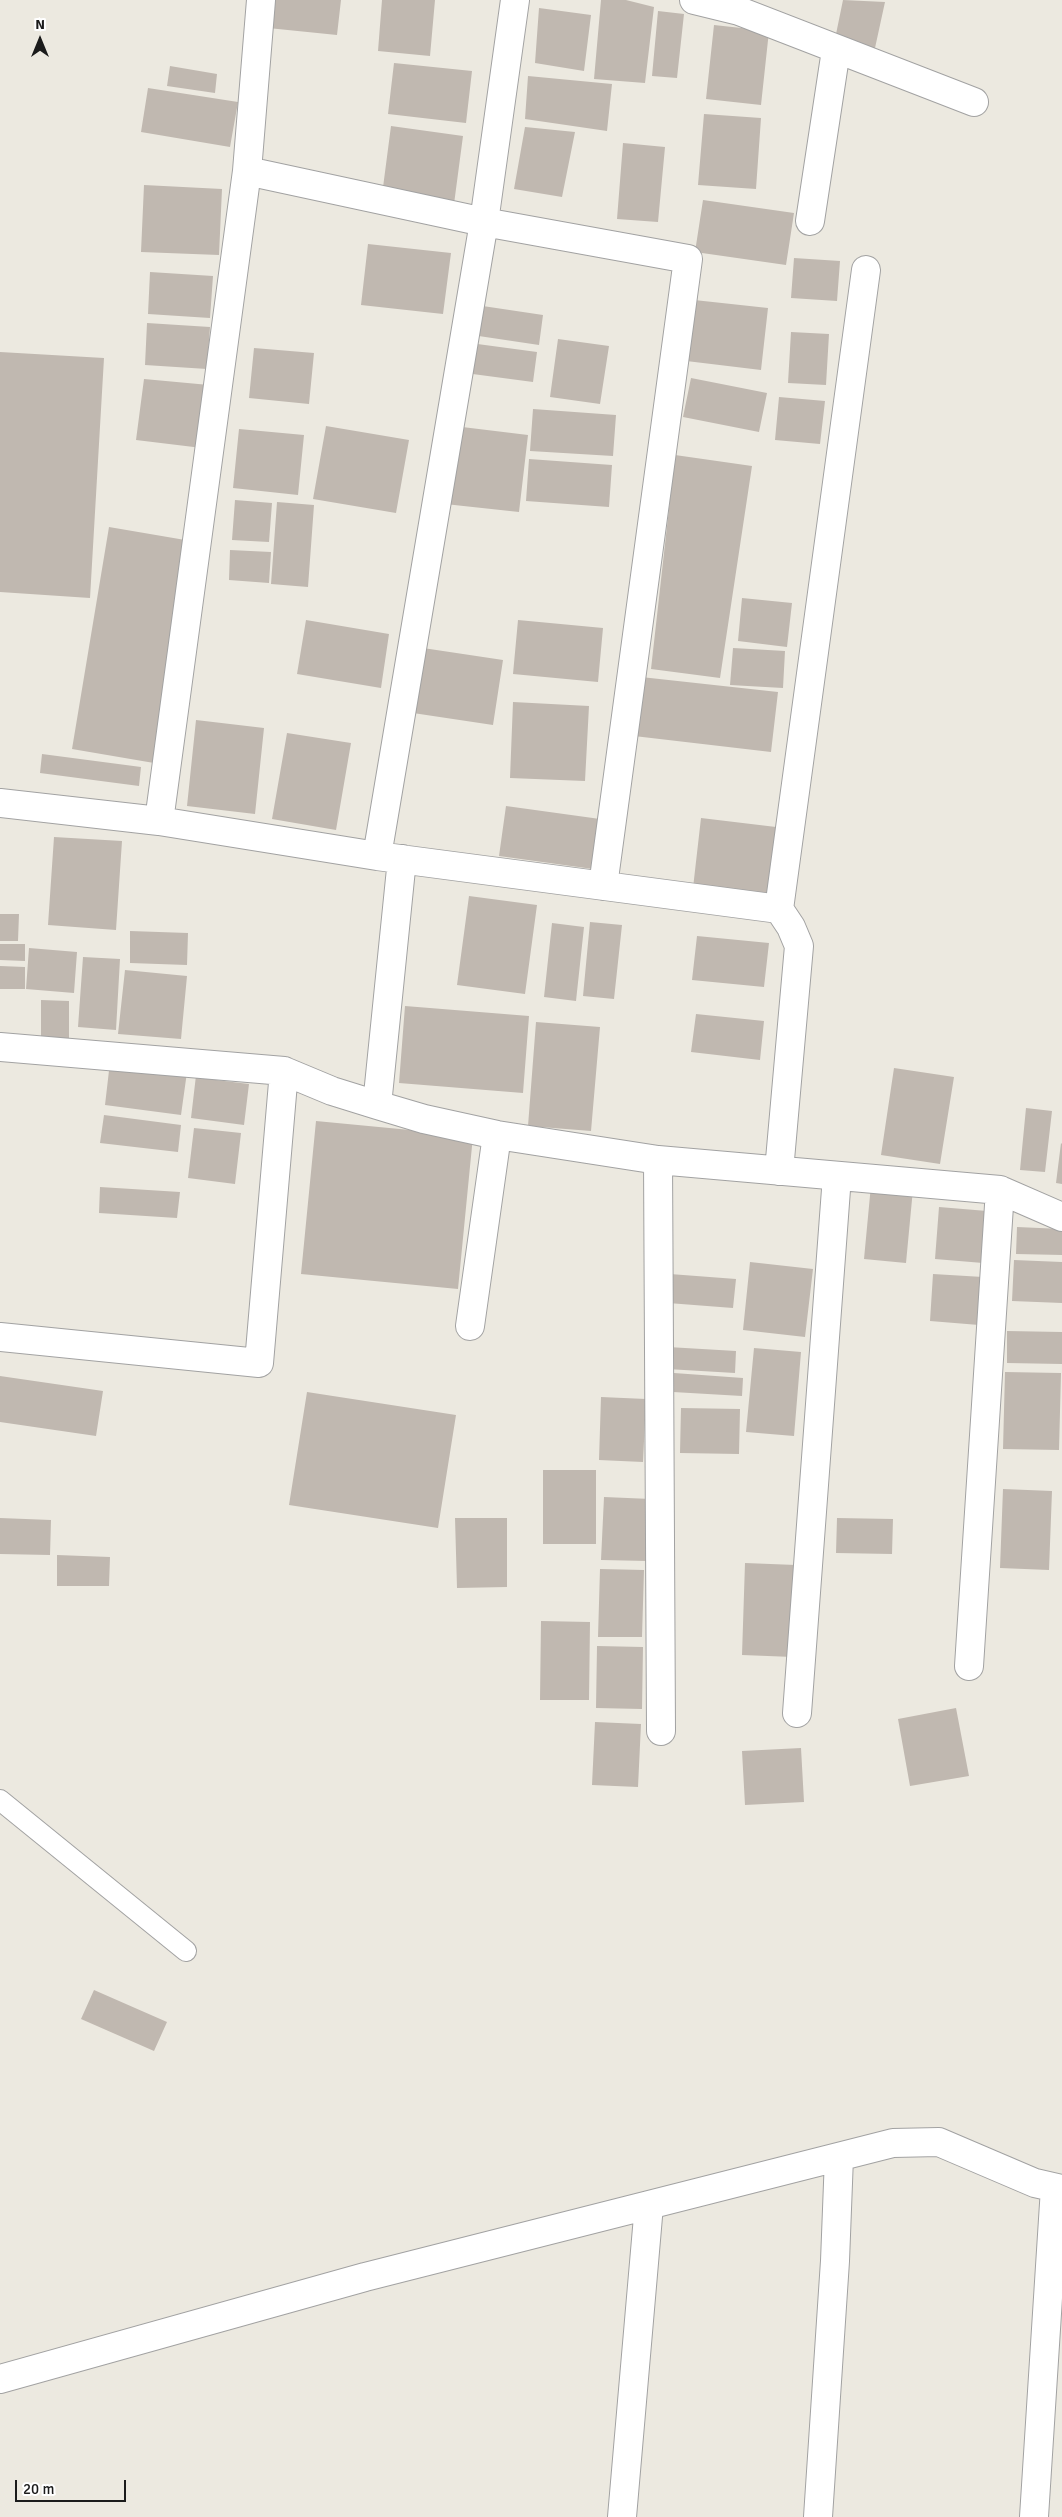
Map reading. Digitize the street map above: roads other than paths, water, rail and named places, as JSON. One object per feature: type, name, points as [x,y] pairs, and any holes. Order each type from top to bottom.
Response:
[{"type":"street","points":[[160,821],[247,171],[261,0]]},
{"type":"street","points":[[377,1106],[390,858],[516,0]]},
{"type":"street","points":[[694,0],[739,12],[974,102]]},
{"type":"street","points":[[810,221],[836,50]]},
{"type":"street","points":[[247,171],[484,222],[688,259],[603,886]]},
{"type":"street","points":[[779,1171],[799,946],[791,926],[779,909],[866,270]]},
{"type":"street","points":[[0,803],[160,821],[390,858],[779,909]]},
{"type":"street","points":[[0,1047],[284,1071],[332,1091],[377,1106],[424,1119],[497,1135],[658,1160],[1000,1190],[1062,1217]]},
{"type":"street","points":[[0,1336],[260,1363],[284,1071]]},
{"type":"street","points":[[470,1326],[497,1135]]},
{"type":"street","points":[[658,1160],[661,1731]]},
{"type":"street","points":[[797,1713],[837,1176]]},
{"type":"street","points":[[969,1666],[1000,1190]]},
{"type":"street","points":[[0,2379],[365,2277],[893,2143],[939,2142],[1035,2184],[1059,2189],[1034,2517]]},
{"type":"street","points":[[818,2517],[835,2261],[839,2157]]},
{"type":"street","points":[[622,2517],[649,2205]]},
{"type":"lane","points":[[0,1800],[186,1952]]}]
